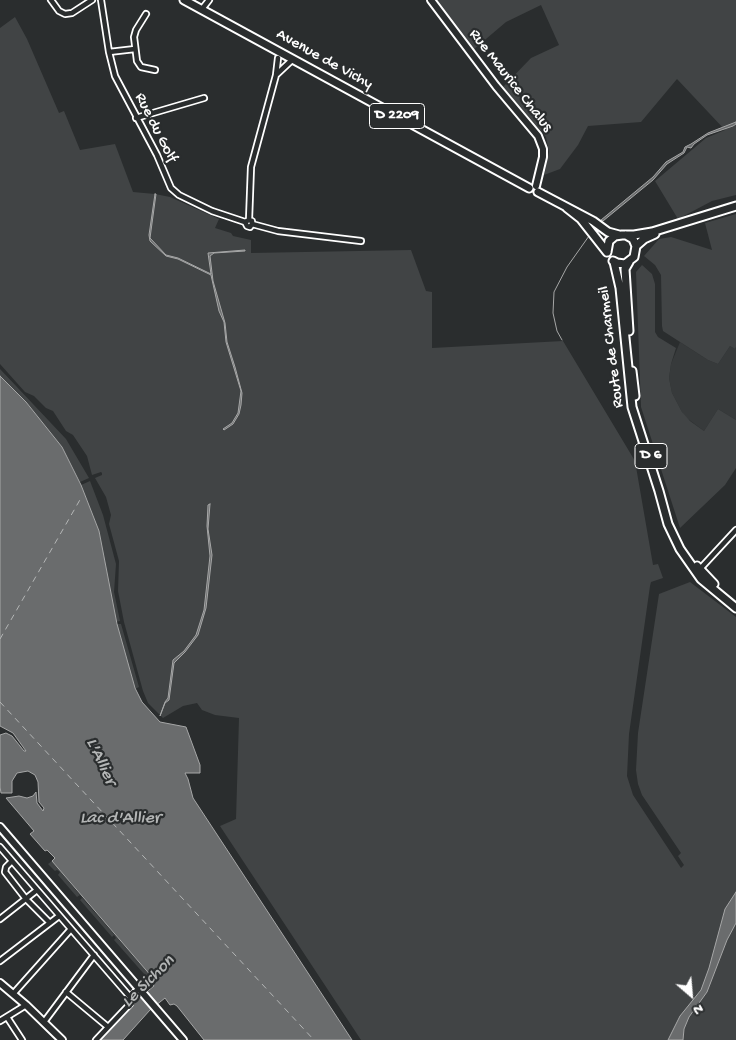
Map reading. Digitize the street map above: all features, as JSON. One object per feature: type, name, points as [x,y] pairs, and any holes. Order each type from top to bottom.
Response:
[{"type":"main road","name":"Avenue de Vichy","points":[[184,0],[534,189],[608,232],[622,235]]},
{"type":"main road","name":"Rue Maurice Chalus","points":[[431,0],[496,86],[538,136],[543,149],[534,189]]},
{"type":"main road","points":[[622,235],[633,239],[636,246],[634,257],[628,262],[621,264],[614,262],[607,252],[609,241],[622,235],[652,232],[736,206]]},
{"type":"main road","name":"Avenue de Vichy","points":[[567,208],[581,220],[607,252]]},
{"type":"main road","points":[[636,246],[652,235],[736,210]]},
{"type":"main road","name":"Route de Charmeil","points":[[614,262],[620,288],[632,408],[660,492],[668,524],[680,549],[709,586],[736,608]]},
{"type":"main road","name":"Route de Charmeil","points":[[628,262],[625,269],[636,406],[672,522],[698,571],[736,602]]},
{"type":"main road","points":[[0,827],[140,993]]},
{"type":"main road","points":[[0,833],[140,993],[184,1040]]},
{"type":"main road","points":[[0,984],[26,1004],[62,1040]]},
{"type":"main road","points":[[157,1012],[178,1040]]},
{"type":"street","points":[[51,0],[58,11],[65,14],[72,13],[92,0]]},
{"type":"street","name":"Rue du Golf","points":[[101,0],[109,52],[115,76],[157,155],[171,188],[175,192],[212,211],[278,231],[361,240]]},
{"type":"street","points":[[202,9],[209,0]]},
{"type":"street","points":[[146,14],[134,36],[135,49],[137,61],[141,67],[155,70]]},
{"type":"street","points":[[109,52],[135,49]]},
{"type":"street","points":[[249,222],[251,167],[276,75],[278,58]]},
{"type":"street","points":[[276,75],[294,59]]},
{"type":"street","points":[[136,118],[204,98]]},
{"type":"street","points":[[698,571],[736,530]]},
{"type":"street","points":[[0,847],[130,997],[130,1004],[96,1040]]},
{"type":"street","points":[[12,861],[6,867],[5,872],[26,899],[50,923]]},
{"type":"street","points":[[0,919],[37,890]]},
{"type":"street","points":[[0,962],[59,916]]},
{"type":"street","points":[[13,994],[71,929]]},
{"type":"street","points":[[44,1022],[94,955]]},
{"type":"street","points":[[66,992],[108,1027]]},
{"type":"street","points":[[130,997],[140,993]]},
{"type":"street","points":[[0,1021],[26,1004]]},
{"type":"street","points":[[7,1017],[22,1040]]},
{"type":"shaded area","points":[[437,0],[736,0],[736,195],[712,201],[678,219],[655,181],[706,138],[725,130],[677,79],[641,122],[588,126],[578,145],[560,169],[544,175],[549,152],[546,137],[503,87],[531,58],[559,45],[541,5],[506,22],[473,50]]},
{"type":"shaded area","points":[[15,17],[27,39],[59,113],[64,111],[80,150],[115,144],[133,192],[170,197],[219,219],[215,228],[231,233],[233,236],[251,240],[251,253],[411,250],[426,291],[432,292],[432,348],[563,341],[635,461],[653,565],[658,564],[663,578],[651,582],[650,586],[629,734],[627,776],[633,795],[681,868],[684,865],[678,856],[681,853],[642,795],[636,770],[638,733],[659,594],[690,582],[736,617],[736,1040],[361,1040],[220,826],[236,819],[239,718],[215,715],[202,710],[197,703],[183,706],[163,718],[148,703],[124,622],[118,591],[119,561],[109,524],[111,515],[106,497],[95,478],[102,475],[102,473],[92,475],[87,456],[73,435],[66,431],[53,411],[46,408],[34,396],[25,392],[0,364],[0,28]]},
{"type":"shaded area","points":[[736,214],[736,347],[735,349],[730,346],[718,364],[708,360],[663,331],[661,275],[655,265],[644,256],[659,239],[671,237],[712,250],[705,223]]},
{"type":"shaded area","points":[[642,265],[652,274],[655,284],[655,332],[658,337],[676,348],[669,378],[672,393],[682,412],[690,421],[704,431],[718,409],[736,420],[736,468],[725,485],[680,528],[641,407],[636,272]]},
{"type":"shaded area","points":[[680,342],[708,360],[718,364],[730,346],[735,349],[736,347],[736,420],[718,409],[704,431],[684,416],[672,393],[669,378],[671,364]]},
{"type":"shaded area","points":[[0,369],[66,439],[89,478],[80,482],[62,447],[26,402],[0,376]]},
{"type":"shaded area","points":[[90,481],[103,515],[116,564],[114,592],[120,621],[116,622],[99,531],[81,485]]},
{"type":"shaded area","points":[[117,624],[121,624],[139,687],[135,689]]},
{"type":"shaded area","points":[[52,861],[150,975],[153,979],[152,983],[114,940],[116,938],[114,935],[112,937],[80,900],[82,898],[80,895],[77,897],[58,875],[60,872],[55,871],[48,864]]},
{"type":"water","points":[[736,122],[733,126],[707,135],[691,148],[687,147],[684,153],[667,164],[653,180],[603,221],[601,220],[653,177],[666,162],[683,152],[685,147],[708,133]]},
{"type":"water","points":[[155,194],[150,238],[166,255],[178,258],[211,274],[208,253],[245,250],[214,253],[210,256],[213,281],[225,323],[227,342],[242,393],[239,414],[233,424],[224,430],[232,423],[238,413],[241,391],[226,342],[224,322],[219,311],[211,275],[178,259],[166,256],[150,241],[149,235]]},
{"type":"water","name":"Lac d'Allier","points":[[0,376],[26,402],[62,447],[81,485],[99,531],[117,624],[135,688],[142,702],[160,722],[186,727],[200,765],[200,773],[185,773],[193,798],[352,1040],[204,1040],[177,1006],[174,1004],[170,1005],[165,998],[150,1010],[123,1040],[100,1040],[139,998],[154,986],[152,977],[52,861],[55,858],[47,850],[45,851],[30,834],[34,831],[6,798],[19,796],[27,798],[33,796],[36,792],[37,803],[43,811],[44,808],[39,802],[38,782],[35,775],[28,771],[17,773],[12,781],[12,793],[1,793],[0,735],[6,733],[12,736],[26,751],[13,733],[0,726]]},
{"type":"water","points":[[210,504],[208,529],[212,555],[206,608],[198,635],[174,663],[169,700],[165,703],[160,716],[165,702],[168,698],[173,660],[184,651],[196,635],[204,610],[210,556],[207,526],[208,505]]},
{"type":"water","points":[[736,892],[736,923],[727,940],[707,992],[689,1017],[684,1029],[683,1040],[668,1040],[680,1016],[701,990],[725,909]]},
{"type":"waterway","points":[[562,340],[557,331],[553,313],[554,292],[567,267],[589,236]]},
{"type":"ferry route","points":[[0,639],[81,498]]},
{"type":"ferry route","points":[[0,702],[314,1040]]},
{"type":"water label","name":"L'Allier","points":[[100,762]]},
{"type":"water label","name":"Le Sichon","points":[[149,982]]}]
